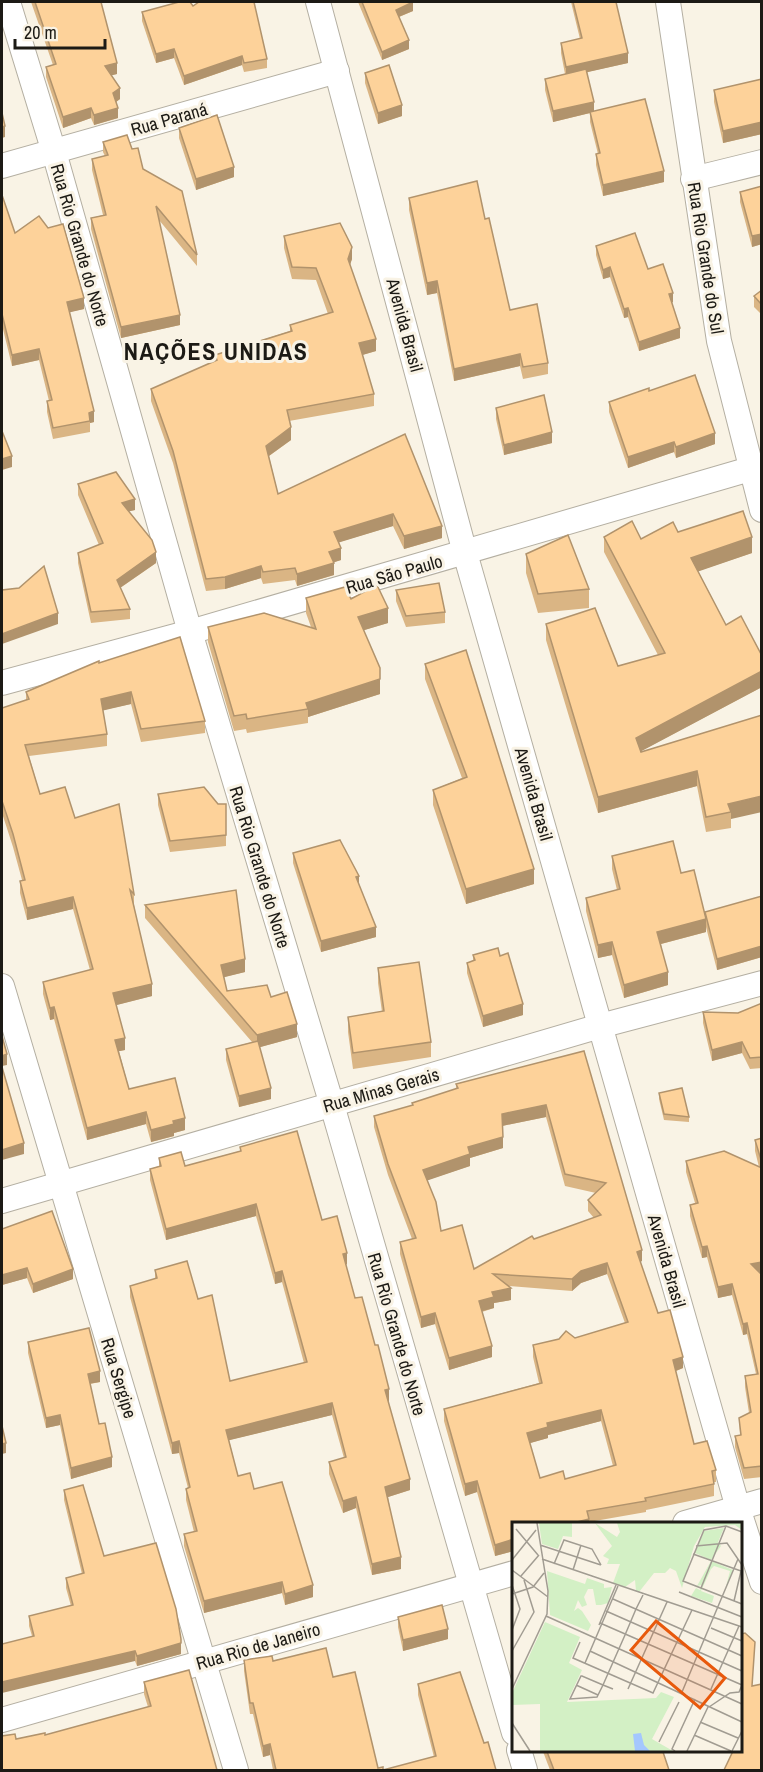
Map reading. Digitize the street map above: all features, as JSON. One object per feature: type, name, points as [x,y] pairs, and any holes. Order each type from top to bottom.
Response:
[{"type":"street","name":"Rua Rio Grande do Norte","points":[[8,2],[54,152],[190,632],[332,1105],[469,1586],[512,1726]]},
{"type":"street","name":"Avenida Brasil","points":[[318,2],[465,553],[738,1508],[762,1582]]},
{"type":"street","name":"Rua Rio Grande do Sul","points":[[668,2],[719,341],[762,510]]},
{"type":"street","name":"Rua Paraná","points":[[2,166],[337,71]]},
{"type":"street","points":[[693,179],[762,162]]},
{"type":"street","name":"Rua São Paulo","points":[[2,683],[190,632],[750,469]]},
{"type":"street","name":"Rua Minas Gerais","points":[[2,1200],[600,1026],[762,983]]},
{"type":"street","name":"Rua Sergipe","points":[[2,986],[236,1770]]},
{"type":"street","points":[[689,1522],[762,1501]]},
{"type":"street","name":"Rua Rio de Janeiro","points":[[2,1720],[512,1574]]},
{"type":"street","points":[[520,1751],[525,1770]]},
{"type":"building","points":[[35,2],[101,2],[117,63],[105,66],[120,88],[113,93],[118,108],[94,115],[91,108],[63,117],[46,67],[56,64]]},
{"type":"building","points":[[179,2],[190,2],[193,6],[199,2],[254,2],[267,59],[244,63],[242,56],[184,76],[174,49],[156,54],[142,12]]},
{"type":"building","points":[[362,2],[413,2],[396,10],[409,40],[382,52]]},
{"type":"building","points":[[573,2],[616,2],[628,53],[566,67],[561,43],[582,38]]},
{"type":"building","points":[[389,65],[402,105],[378,113],[365,73]]},
{"type":"building","points":[[586,69],[594,102],[553,111],[545,79]]},
{"type":"building","points":[[762,79],[762,122],[723,131],[714,90]]},
{"type":"building","points":[[645,99],[664,171],[603,185],[596,154],[600,153],[590,112]]},
{"type":"building","points":[[217,115],[234,167],[196,179],[179,128]]},
{"type":"building","points":[[127,135],[132,149],[138,148],[143,169],[182,191],[197,255],[156,206],[180,315],[121,327],[91,218],[106,215],[92,159],[108,155],[103,142]]},
{"type":"building","points":[[477,181],[485,219],[489,218],[510,310],[537,304],[548,363],[523,367],[520,354],[454,369],[437,281],[427,283],[409,198]]},
{"type":"building","points":[[762,186],[762,234],[752,236],[740,192]]},
{"type":"building","points":[[2,195],[15,233],[39,216],[48,228],[63,224],[84,298],[67,302],[94,411],[89,413],[90,421],[53,428],[47,401],[52,400],[39,349],[12,355],[2,314]]},
{"type":"building","points":[[340,223],[352,247],[348,259],[376,339],[359,343],[374,394],[287,410],[291,427],[266,446],[278,494],[405,434],[442,526],[404,536],[393,514],[334,532],[341,548],[329,552],[334,563],[297,574],[295,568],[263,572],[261,566],[225,577],[206,579],[173,451],[151,389],[217,360],[215,355],[292,331],[290,325],[333,312],[316,268],[292,267],[284,236]]},
{"type":"building","points":[[635,233],[648,269],[663,264],[673,293],[669,294],[680,328],[639,342],[628,308],[624,309],[610,267],[603,270],[596,246]]},
{"type":"building","points":[[762,290],[762,305],[754,296]]},
{"type":"building","points":[[695,375],[715,433],[676,447],[674,442],[628,457],[609,402]]},
{"type":"building","points":[[544,395],[552,432],[504,445],[496,408]]},
{"type":"building","points":[[2,431],[12,456],[2,459]]},
{"type":"building","points":[[116,472],[135,499],[122,503],[152,540],[156,552],[117,580],[130,609],[91,612],[78,553],[103,543],[78,484]]},
{"type":"building","points":[[743,511],[752,537],[691,558],[726,625],[741,616],[762,656],[762,671],[636,738],[641,752],[762,715],[762,796],[728,804],[731,812],[706,817],[697,771],[598,797],[546,624],[595,608],[618,666],[665,653],[604,537],[632,521],[641,539],[673,522],[678,532]]},
{"type":"building","points":[[568,535],[589,589],[538,594],[526,554]]},
{"type":"building","points":[[44,566],[58,613],[2,634],[2,590],[19,588]]},
{"type":"building","points":[[439,583],[445,612],[406,616],[396,590]]},
{"type":"building","points":[[377,585],[388,608],[358,617],[380,668],[380,679],[306,703],[308,709],[247,719],[246,714],[234,716],[208,627],[264,613],[316,629],[306,598],[345,587],[351,599]]},
{"type":"building","points":[[180,637],[205,721],[141,729],[131,692],[101,699],[107,734],[25,745],[40,794],[65,787],[75,818],[119,804],[134,894],[130,890],[152,984],[113,993],[125,1038],[115,1040],[129,1089],[175,1078],[185,1118],[173,1121],[174,1124],[151,1130],[146,1112],[87,1128],[54,1007],[50,1008],[43,982],[93,969],[73,897],[27,908],[20,881],[25,880],[2,801],[2,708],[29,699],[26,692],[99,661],[99,663]]},
{"type":"building","points":[[466,650],[534,869],[466,889],[433,790],[467,777],[425,664]]},
{"type":"building","points":[[204,787],[218,804],[226,804],[226,835],[170,841],[158,794]]},
{"type":"building","points":[[340,840],[359,876],[356,877],[376,927],[321,941],[293,853]]},
{"type":"building","points":[[673,841],[681,873],[694,870],[706,919],[657,932],[668,972],[624,985],[612,942],[598,945],[586,898],[620,889],[612,856]]},
{"type":"building","points":[[236,890],[245,959],[221,965],[227,991],[267,985],[271,997],[287,992],[297,1024],[257,1035],[145,905]]},
{"type":"building","points":[[762,896],[762,946],[717,959],[705,912]]},
{"type":"building","points":[[498,948],[500,956],[508,953],[523,1004],[483,1016],[467,963],[475,960],[473,955]]},
{"type":"building","points":[[419,962],[431,1042],[353,1053],[348,1017],[384,1011],[378,968]]},
{"type":"building","points":[[762,1003],[762,1057],[750,1058],[742,1042],[712,1050],[703,1012],[738,1013]]},
{"type":"building","points":[[2,1036],[7,1054],[2,1056]]},
{"type":"building","points":[[258,1041],[271,1088],[239,1096],[226,1049]]},
{"type":"building","points":[[584,1051],[642,1250],[637,1252],[658,1313],[670,1310],[683,1357],[673,1360],[694,1444],[707,1441],[716,1470],[712,1471],[714,1484],[645,1498],[646,1501],[587,1511],[589,1519],[577,1522],[512,1522],[512,1540],[495,1545],[477,1481],[465,1484],[444,1409],[542,1383],[533,1345],[559,1339],[566,1331],[575,1338],[628,1322],[607,1263],[581,1271],[572,1279],[493,1274],[511,1288],[492,1292],[494,1297],[479,1301],[492,1346],[449,1358],[435,1313],[421,1317],[400,1242],[416,1238],[388,1164],[374,1116],[413,1105],[412,1103],[458,1088],[456,1084]],"holes":[[[546,1105],[565,1174],[606,1183],[588,1200],[601,1215],[534,1239],[532,1236],[474,1269],[462,1225],[441,1231],[436,1202],[423,1170],[470,1154],[468,1147],[503,1137],[502,1114]],[[601,1410],[616,1465],[565,1479],[563,1471],[540,1478],[527,1433],[548,1427],[547,1423]]]},
{"type":"building","points":[[2,1067],[24,1143],[2,1150]]},
{"type":"building","points":[[682,1088],[689,1117],[664,1114],[659,1093]]},
{"type":"building","points":[[297,1131],[322,1220],[337,1216],[347,1253],[343,1254],[355,1298],[362,1297],[375,1345],[378,1345],[389,1389],[385,1390],[410,1479],[385,1487],[401,1557],[372,1564],[356,1497],[343,1501],[329,1462],[346,1457],[332,1403],[226,1430],[238,1476],[250,1473],[254,1489],[282,1482],[313,1585],[285,1594],[282,1582],[204,1601],[184,1534],[197,1531],[186,1489],[190,1487],[179,1441],[172,1443],[130,1286],[157,1278],[155,1270],[187,1261],[198,1299],[212,1295],[230,1381],[307,1362],[282,1271],[275,1273],[256,1204],[166,1229],[150,1169],[161,1166],[159,1158],[181,1152],[185,1166],[241,1151],[240,1147]]},
{"type":"building","points":[[762,1138],[762,1163],[755,1140]]},
{"type":"building","points":[[724,1151],[762,1168],[762,1262],[751,1264],[762,1275],[762,1466],[744,1468],[735,1436],[741,1435],[739,1418],[751,1412],[745,1376],[758,1374],[747,1323],[743,1324],[732,1284],[718,1287],[707,1246],[702,1247],[690,1205],[698,1203],[686,1161]]},
{"type":"building","points":[[52,1211],[73,1269],[33,1284],[27,1268],[2,1275],[2,1229]]},
{"type":"building","points":[[89,1328],[100,1371],[88,1374],[99,1424],[105,1423],[112,1457],[71,1468],[60,1415],[46,1418],[28,1342]]},
{"type":"building","points":[[2,1426],[6,1443],[2,1444]]},
{"type":"building","points":[[83,1485],[104,1556],[156,1543],[176,1609],[181,1643],[137,1656],[135,1651],[2,1682],[2,1644],[34,1636],[29,1616],[73,1605],[66,1578],[84,1573],[64,1490]]},
{"type":"building","points":[[442,1605],[448,1629],[403,1640],[398,1617]]},
{"type":"building","points":[[745,1633],[755,1642],[752,1686],[762,1684],[762,1770],[724,1770],[733,1751],[742,1751],[742,1634]]},
{"type":"building","points":[[326,1648],[333,1677],[355,1672],[378,1768],[383,1767],[383,1770],[276,1770],[270,1744],[263,1746],[253,1703],[250,1703],[244,1660],[272,1656],[273,1661]]},
{"type":"building","points":[[189,1670],[217,1770],[2,1770],[2,1736],[15,1734],[16,1739],[45,1733],[45,1735],[151,1706],[144,1682]]},
{"type":"building","points":[[460,1672],[484,1743],[488,1742],[496,1770],[383,1770],[436,1756],[418,1684]]},
{"type":"building","points":[[547,1751],[663,1751],[669,1770],[554,1770]]},
{"type":"district","name":"NAÇÕES UNIDAS","points":[[216,351]]}]
